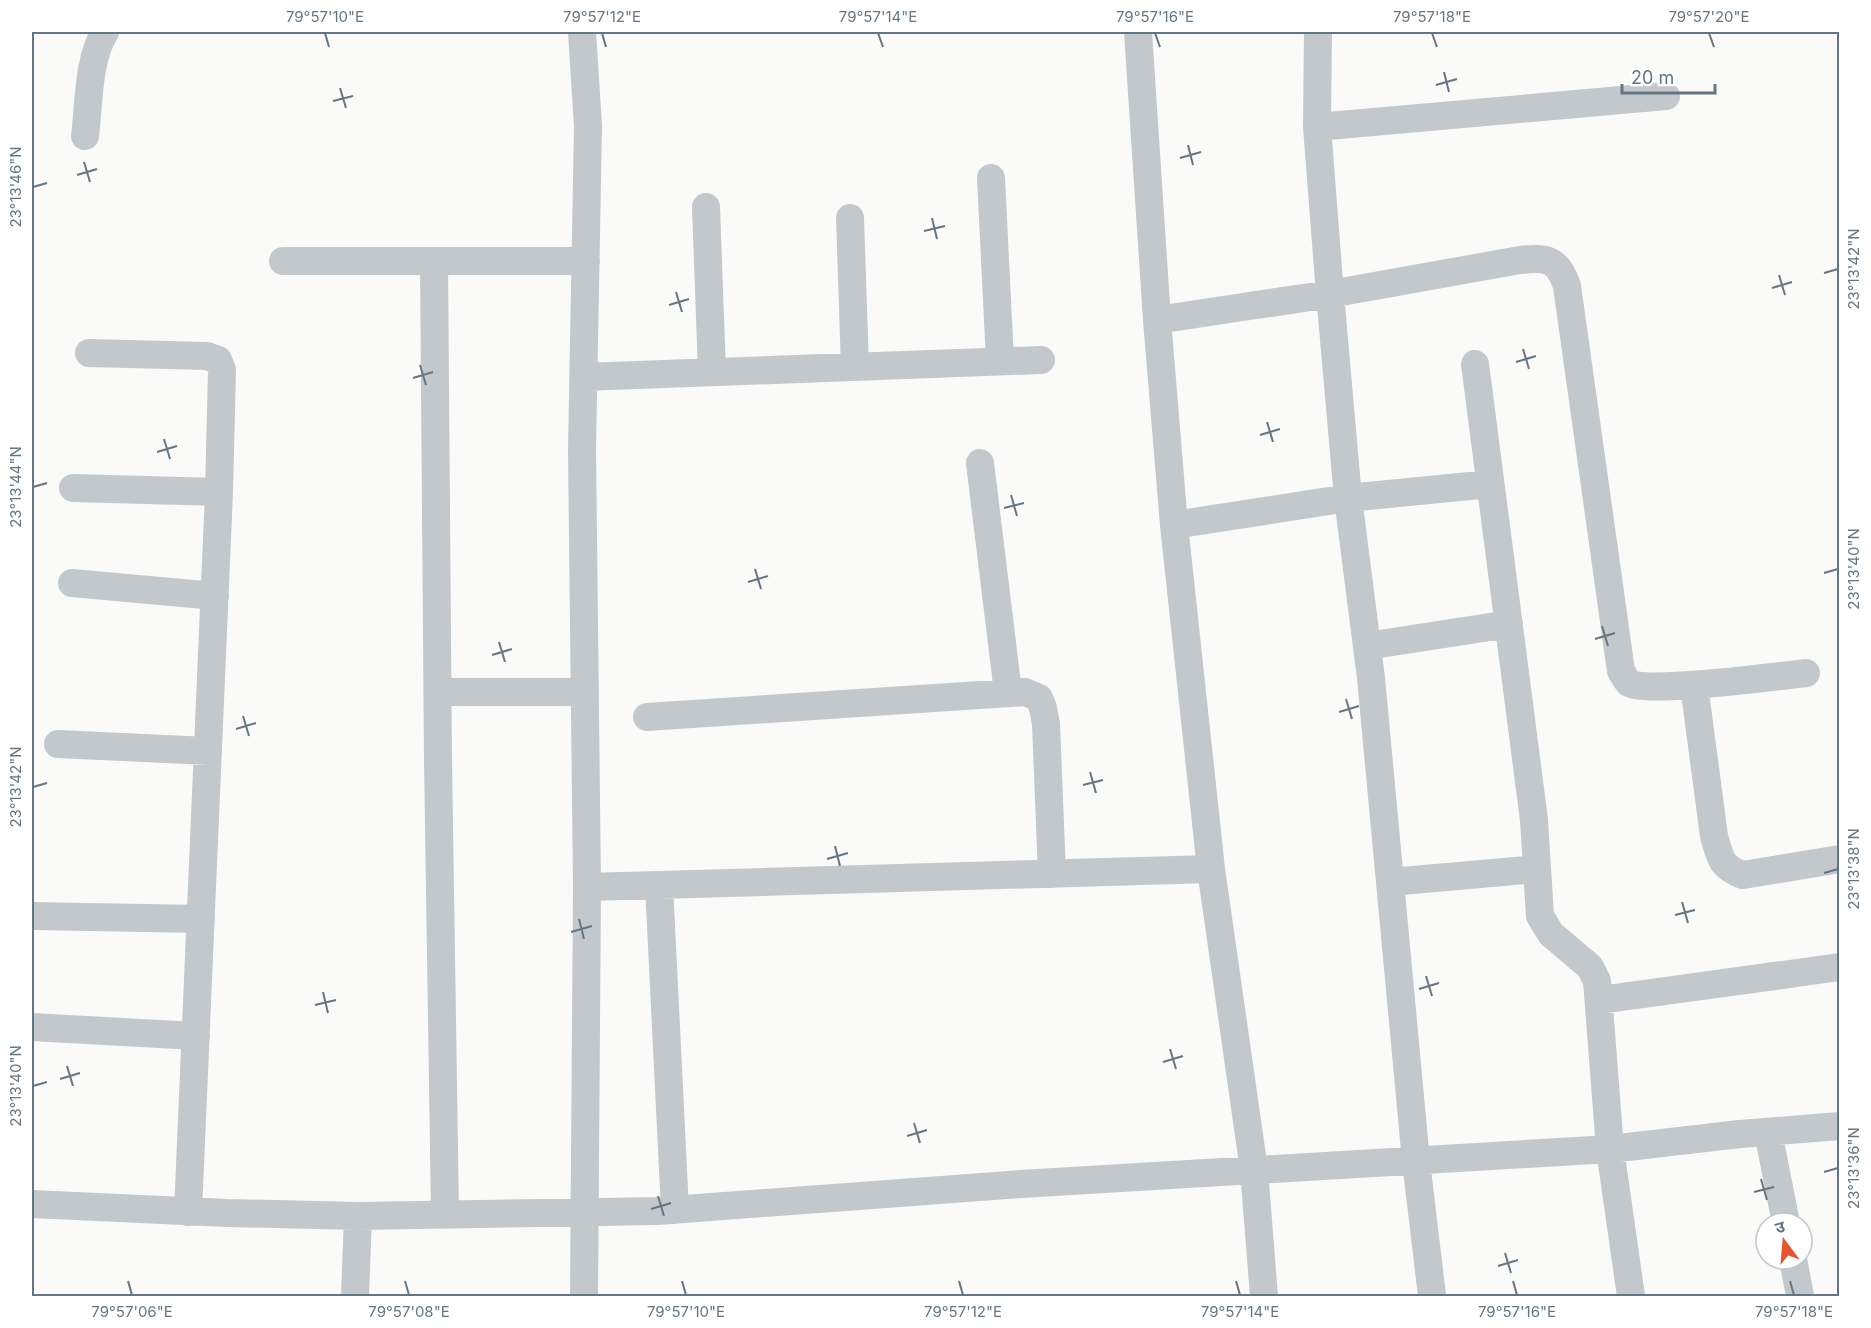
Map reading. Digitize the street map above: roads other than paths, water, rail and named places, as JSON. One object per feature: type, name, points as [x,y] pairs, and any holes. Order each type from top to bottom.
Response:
[{"type":"street","points":[[85,136],[95,55],[105,32]]},
{"type":"street","points":[[582,32],[588,126],[582,450],[587,887],[584,1296]]},
{"type":"street","points":[[1138,32],[1157,320],[1174,525],[1211,869],[1254,1170],[1264,1296]]},
{"type":"street","points":[[1318,32],[1317,127],[1348,498],[1367,646],[1416,1161],[1432,1296]]},
{"type":"street","points":[[1317,127],[1666,96]]},
{"type":"street","points":[[991,178],[1000,362]]},
{"type":"street","points":[[705,207],[712,372]]},
{"type":"street","points":[[850,218],[855,367]]},
{"type":"street","points":[[1157,320],[1330,294],[1527,259],[1550,261],[1562,271],[1567,286],[1621,671],[1629,683],[1642,687],[1806,673]]},
{"type":"street","points":[[283,261],[586,261]]},
{"type":"street","points":[[434,261],[445,1214]]},
{"type":"street","points":[[89,353],[207,356],[218,360],[222,370],[215,596],[189,1212]]},
{"type":"street","points":[[584,377],[1041,360]]},
{"type":"street","points":[[1475,364],[1532,799],[1540,916],[1545,927],[1590,968],[1597,981],[1610,1149],[1631,1296]]},
{"type":"street","points":[[980,463],[1008,692]]},
{"type":"street","points":[[1174,525],[1348,498],[1490,484]]},
{"type":"street","points":[[73,488],[219,492]]},
{"type":"street","points":[[72,583],[215,596]]},
{"type":"street","points":[[1367,646],[1509,624]]},
{"type":"street","points":[[1694,684],[1714,836],[1720,858],[1729,870],[1743,875],[1839,859]]},
{"type":"street","points":[[438,692],[585,692]]},
{"type":"street","points":[[647,717],[1025,692],[1039,698],[1046,724],[1052,874]]},
{"type":"street","points":[[58,744],[208,751]]},
{"type":"street","points":[[587,887],[1211,869]]},
{"type":"street","points":[[1390,882],[1538,869]]},
{"type":"street","points":[[659,885],[675,1210]]},
{"type":"street","points":[[32,916],[201,919]]},
{"type":"street","points":[[1600,1000],[1839,967]]},
{"type":"street","points":[[32,1027],[196,1036]]},
{"type":"street","points":[[32,1204],[189,1212],[358,1216],[675,1210],[1021,1184],[1610,1149],[1839,1126]]},
{"type":"street","points":[[1768,1132],[1784,1211]]},
{"type":"street","points":[[355,1296],[358,1216]]},
{"type":"street","points":[[1795,1271],[1800,1296]]}]
